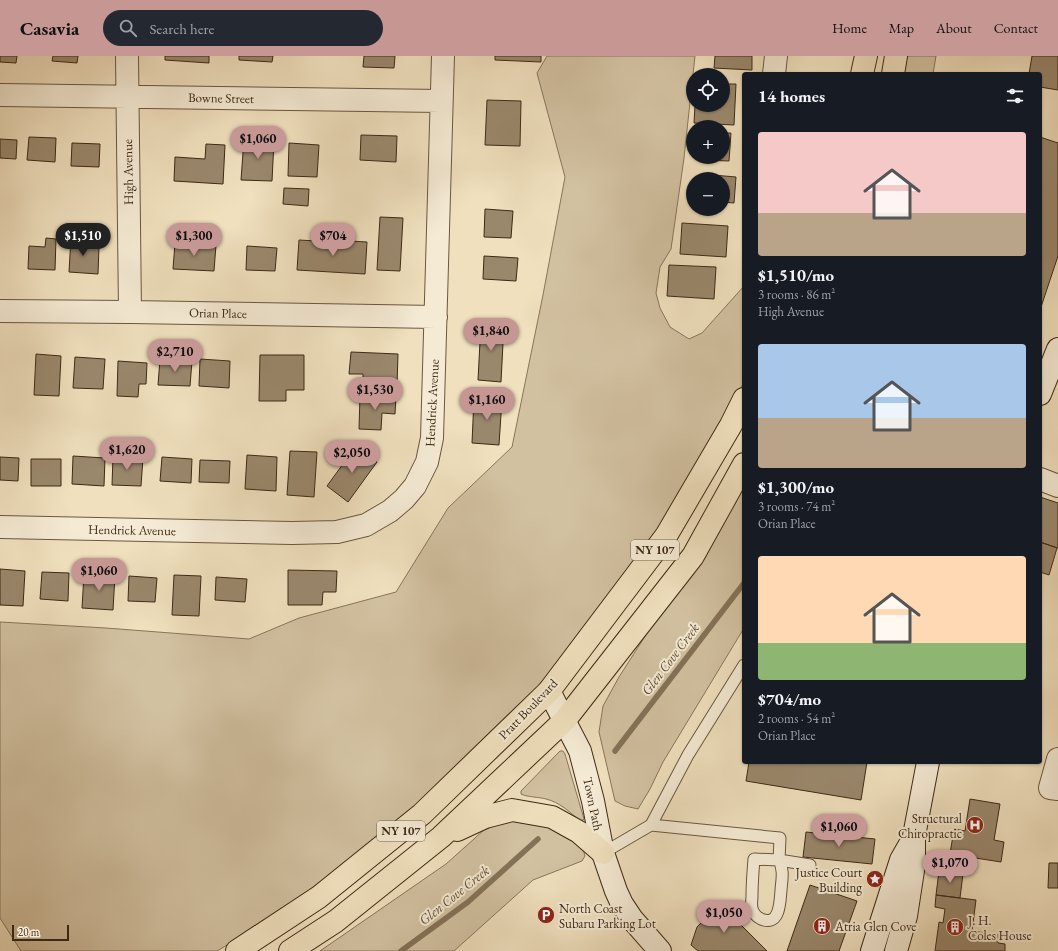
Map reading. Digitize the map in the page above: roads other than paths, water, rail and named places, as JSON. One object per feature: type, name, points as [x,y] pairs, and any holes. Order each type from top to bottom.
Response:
[{"type":"main road","points":[[862,72],[866,56]]},
{"type":"main road","points":[[893,72],[896,56]]},
{"type":"main road","name":"Pratt Boulevard","points":[[236,951],[319,896],[422,814],[549,691],[666,536],[731,425],[742,402]]},
{"type":"main road","name":"NY 107","points":[[290,951],[336,921],[441,837],[565,720],[693,556],[742,468]]},
{"type":"main road","points":[[441,837],[485,817],[512,810],[552,817],[580,832],[603,853]]},
{"type":"street","name":"High Avenue","points":[[127,56],[130,312]]},
{"type":"street","name":"Hendrick Avenue","points":[[0,527],[292,533],[337,532],[366,525],[390,511],[404,499],[415,486],[427,462],[432,438],[443,56]]},
{"type":"street","points":[[774,72],[776,56]]},
{"type":"street","name":"Bowne Street","points":[[0,94],[441,101]]},
{"type":"street","name":"Orian Place","points":[[0,311],[436,317]]},
{"type":"street","points":[[1042,389],[1058,349]]},
{"type":"street","points":[[1042,480],[1058,486]]},
{"type":"street","name":"Town Path","points":[[549,691],[580,751],[593,801],[603,853],[616,891],[622,904],[632,919],[660,951]]},
{"type":"street","points":[[1058,759],[1050,788],[1058,789]]},
{"type":"street","points":[[896,951],[906,916],[914,864],[914,836],[928,764]]},
{"type":"street","points":[[872,951],[901,860],[914,836]]},
{"type":"street","name":"Town Path","points":[[632,919],[639,951]]},
{"type":"lane","points":[[603,853],[651,825],[688,755],[742,668]]},
{"type":"lane","points":[[651,825],[780,838],[779,860],[782,867],[779,912],[771,920],[764,920],[758,918],[754,914],[752,908],[754,859],[779,860],[810,865]]},
{"type":"waterway","name":"Glen Cove Creek","points":[[615,751],[742,586]]},
{"type":"waterway","name":"Glen Cove Creek","points":[[401,951],[468,902],[538,839]]},
{"type":"place","name":"Structural Chiropractic","points":[[975,825]]},
{"type":"place","name":"Justice Court Building","points":[[875,879]]},
{"type":"place","name":"North Coast Subaru Parking Lot","points":[[546,915]]},
{"type":"place","name":"Atria Glen Cove","points":[[822,926]]},
{"type":"place","name":"J. H. Coles House","points":[[955,927]]}]
